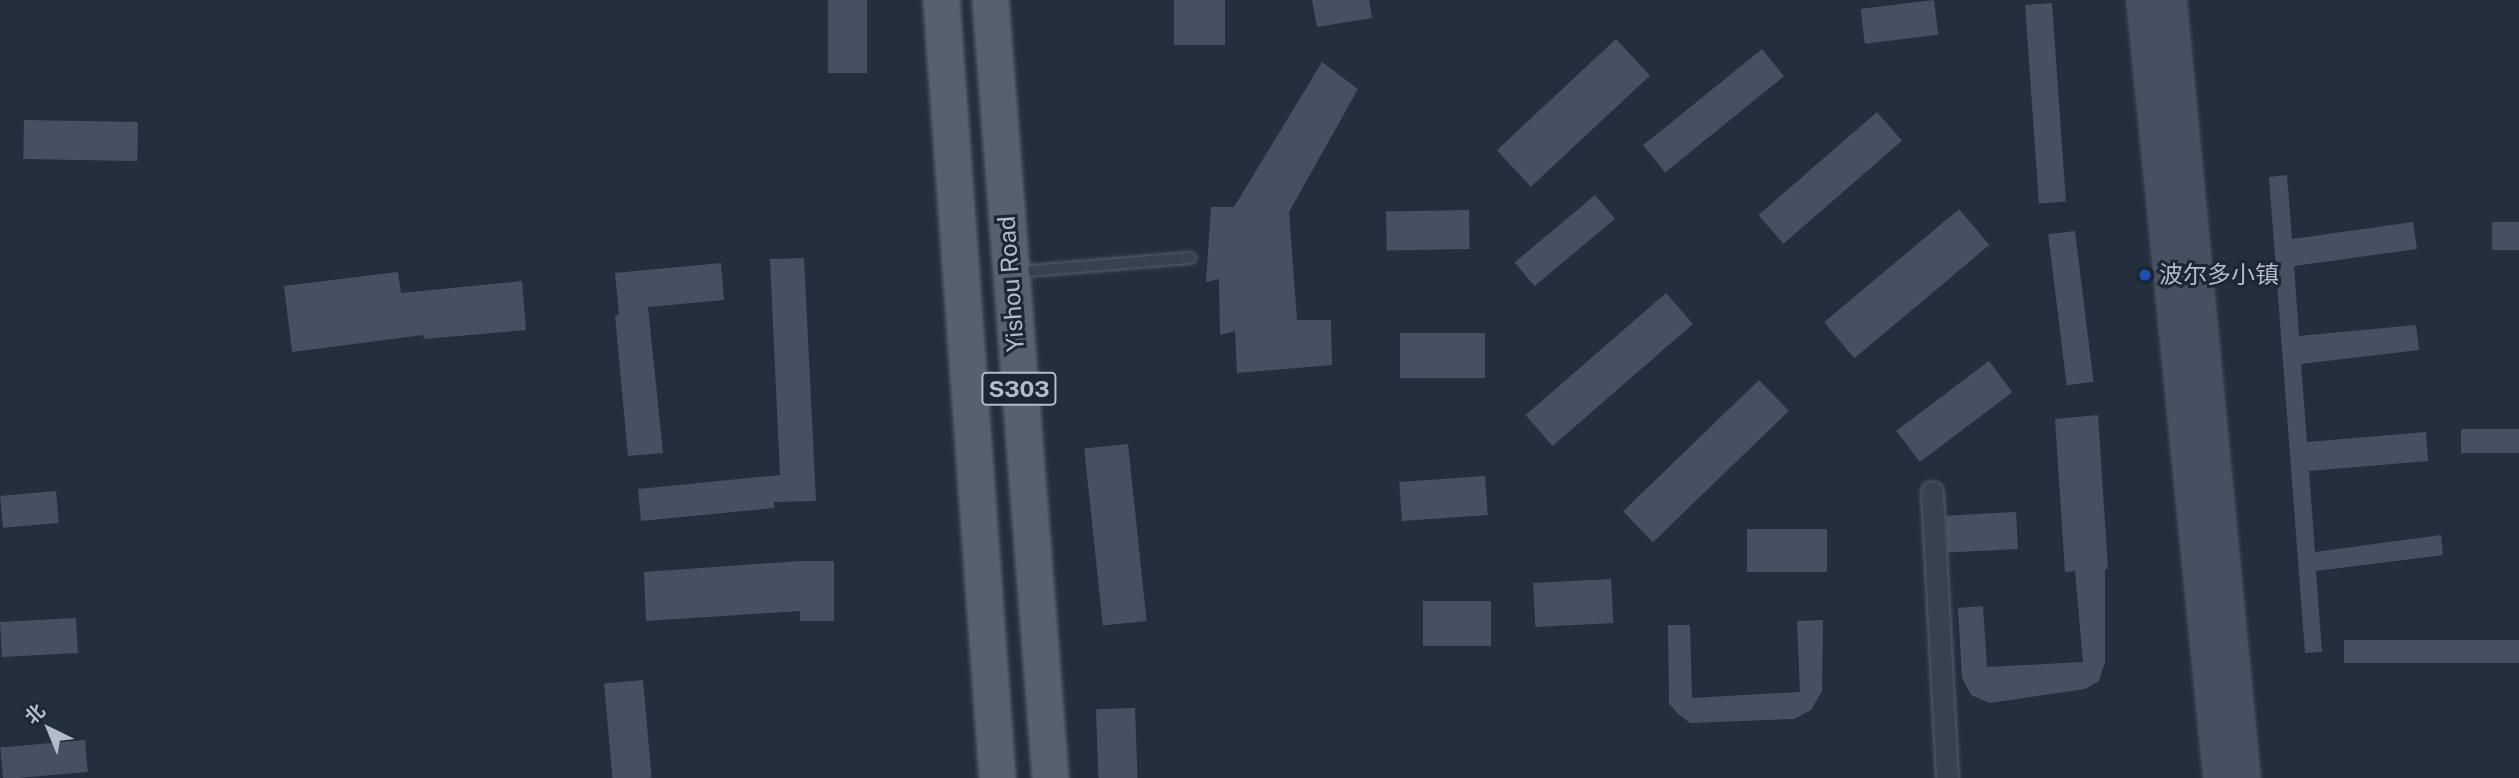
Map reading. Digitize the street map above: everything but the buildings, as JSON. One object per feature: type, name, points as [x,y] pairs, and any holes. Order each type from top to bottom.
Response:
[{"type":"main road","name":"Yishou Road","points":[[941,0],[997,778]]},
{"type":"main road","name":"Yishou Road","points":[[990,0],[1050,778]]},
{"type":"street","points":[[2144,0],[2221,778]]},
{"type":"street","points":[[2169,0],[2243,778]]},
{"type":"street","points":[[1932,492],[1947,778]]},
{"type":"lane","points":[[1010,272],[1190,258]]},
{"type":"place","name":"波尔多小镇","points":[[2145,275]]}]
